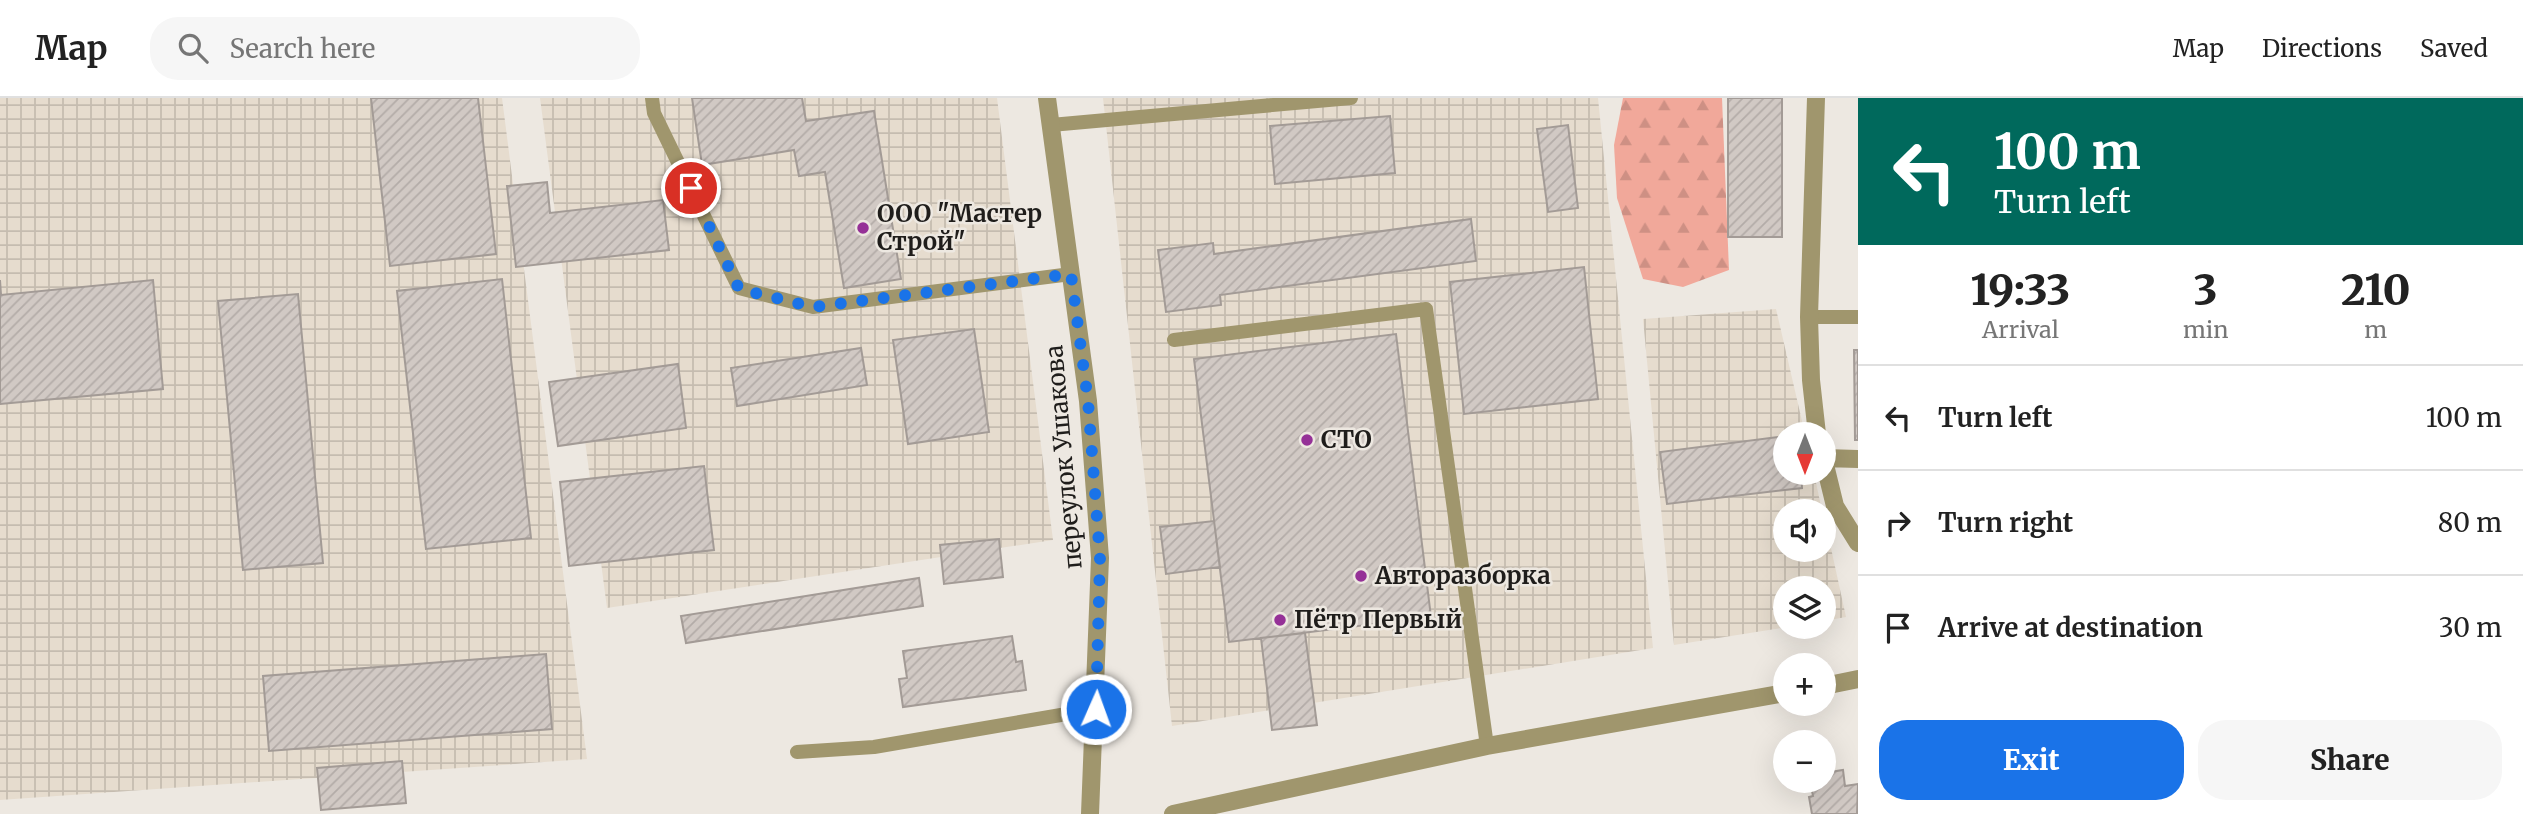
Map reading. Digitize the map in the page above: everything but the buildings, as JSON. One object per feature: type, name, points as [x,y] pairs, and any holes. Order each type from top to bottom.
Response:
[{"type":"street","name":"переулок Ушакова","points":[[1047,98],[1088,401],[1100,558],[1090,814]]},
{"type":"street","points":[[1815,422],[1811,391],[1809,317],[1816,98]]},
{"type":"street","points":[[1836,460],[1858,459]]},
{"type":"street","points":[[1830,485],[1835,506],[1858,543]]},
{"type":"street","points":[[1836,684],[1858,679]]},
{"type":"street","points":[[1172,814],[1487,746],[1773,695]]},
{"type":"lane","points":[[652,98],[654,113],[739,289],[813,307],[1071,274]]},
{"type":"lane","points":[[1051,125],[1350,98]]},
{"type":"lane","points":[[1174,340],[1426,309],[1487,746]]},
{"type":"lane","points":[[1809,317],[1858,317]]},
{"type":"lane","points":[[797,752],[874,747],[1096,709]]},
{"type":"shaded area","points":[[0,98],[502,98],[587,759],[0,800]]},
{"type":"shaded area","points":[[540,98],[997,98],[1053,540],[607,608]]},
{"type":"shaded area","points":[[1103,98],[1598,98],[1653,648],[1172,726]]},
{"type":"shaded area","points":[[1776,309],[1802,422],[1773,422],[1773,485],[1817,485],[1819,499],[1773,499],[1773,562],[1834,562],[1846,617],[1836,619],[1836,576],[1773,576],[1773,629],[1674,645],[1643,319]]},
{"type":"green space","points":[[1623,98],[1722,98],[1729,270],[1683,287],[1643,279],[1617,198],[1614,145]]},
{"type":"place","name":"ООО \"Мастер Строй\"","points":[[863,228]]},
{"type":"place","name":"СТО","points":[[1307,440]]},
{"type":"place","name":"Авторазборка","points":[[1361,576]]},
{"type":"place","name":"Пётр Первый","points":[[1280,620]]},
{"type":"route","points":[[691,188],[739,289],[813,307],[1071,274],[1088,401],[1100,558],[1096,709]]}]
